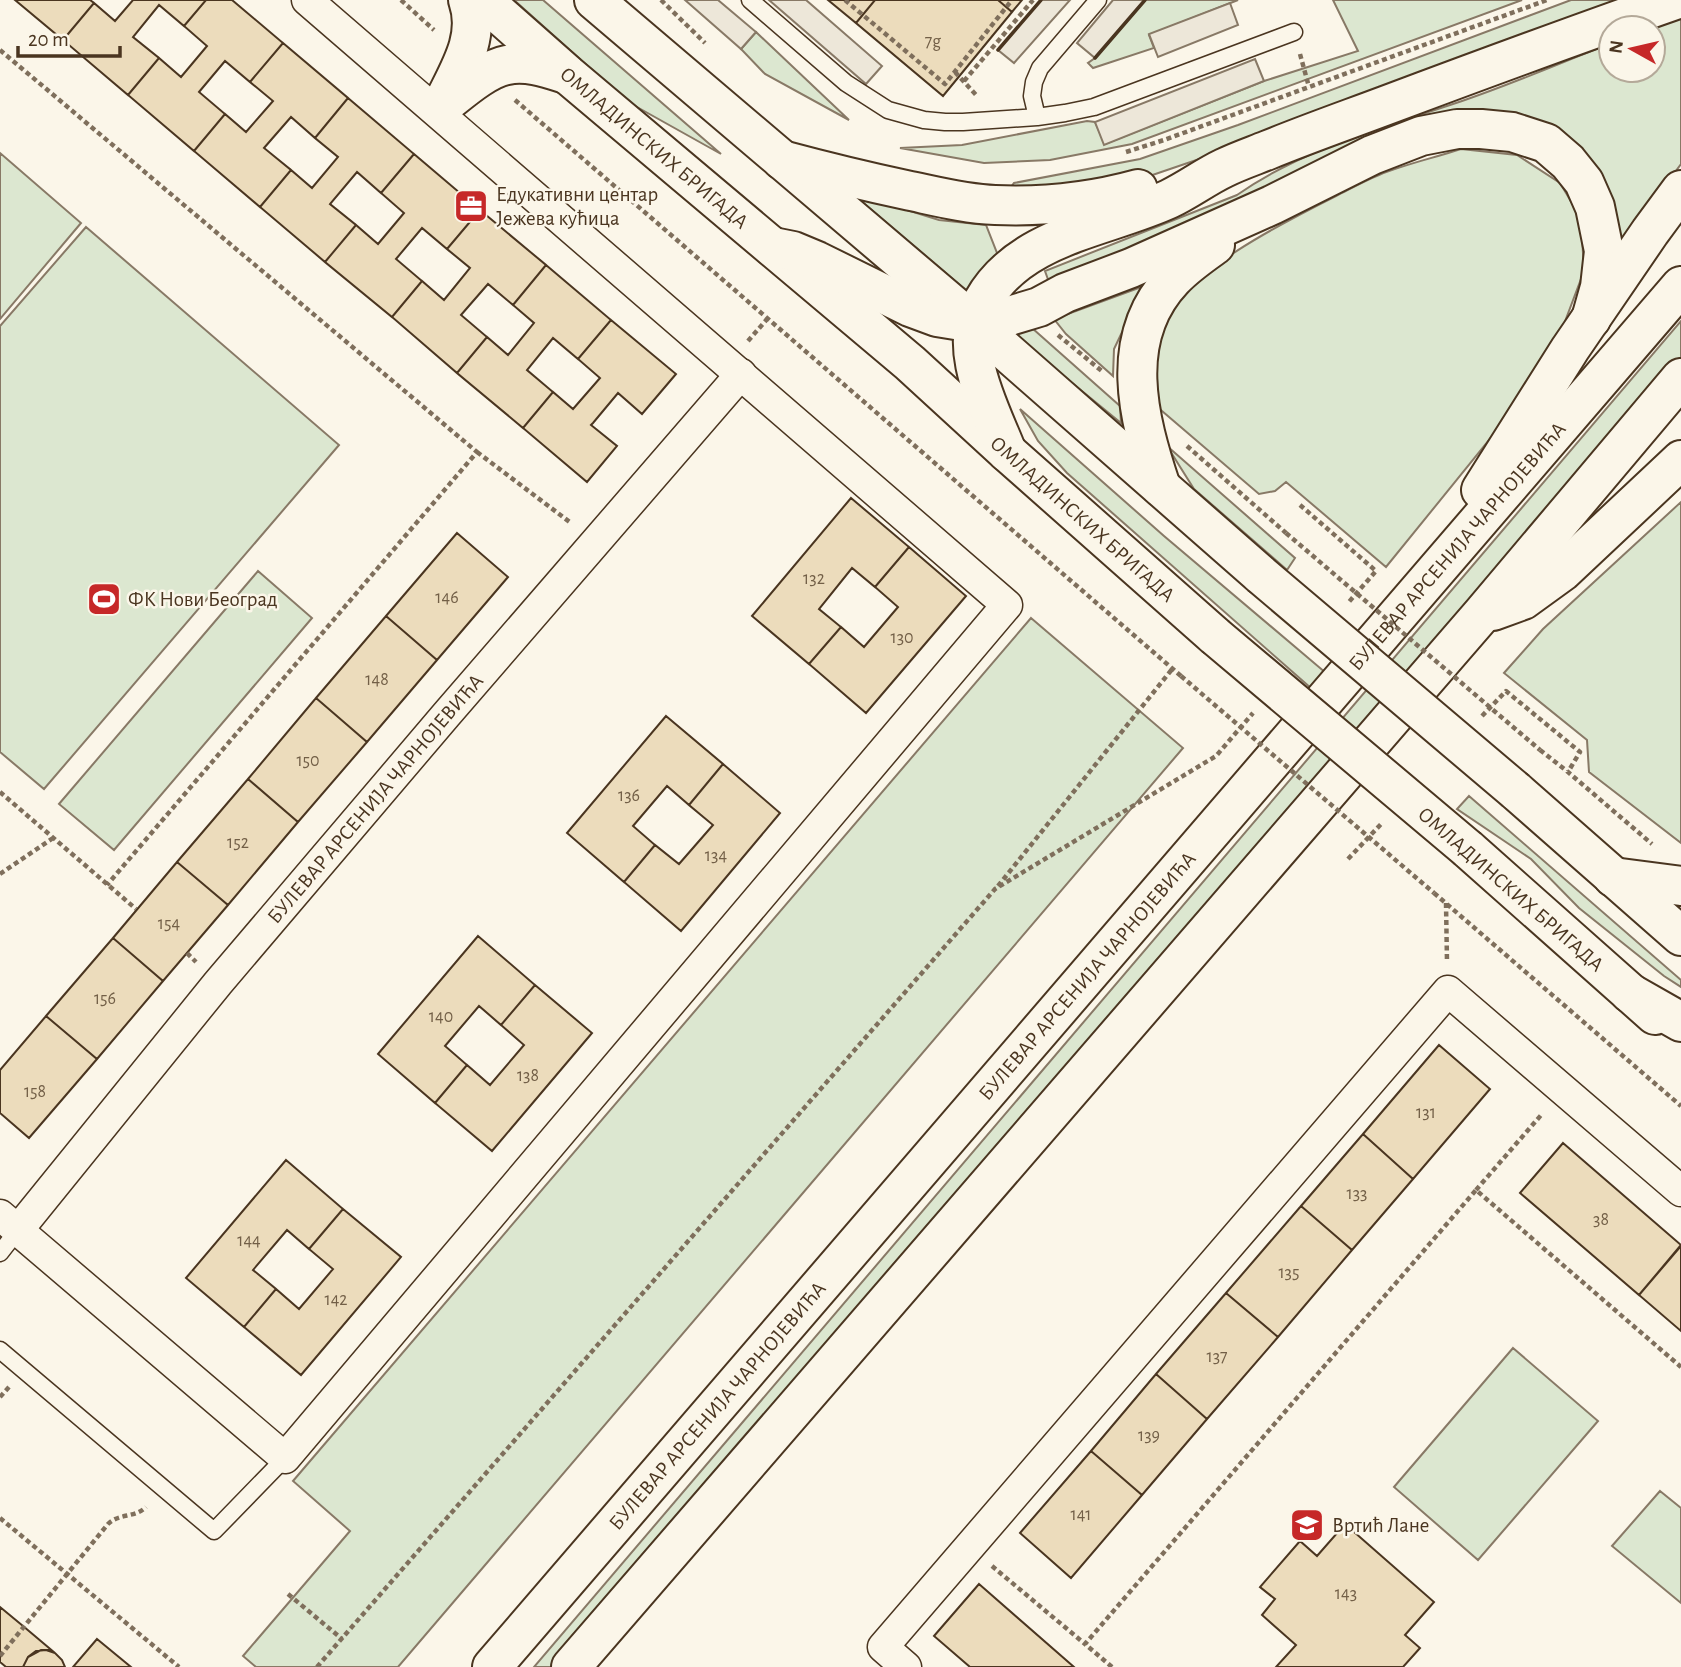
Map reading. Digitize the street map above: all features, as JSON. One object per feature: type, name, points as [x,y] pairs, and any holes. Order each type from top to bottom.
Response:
[{"type":"main road","points":[[439,109],[465,57],[472,36],[472,14],[468,0]]},
{"type":"main road","name":"ОМЛАДИНСКИХ БРИГАДА","points":[[483,0],[910,363],[1215,636],[1468,849],[1681,1038]]},
{"type":"main road","points":[[593,0],[974,323],[1261,575],[1516,791],[1681,936]]},
{"type":"main road","points":[[1007,452],[977,373],[973,350],[974,323],[982,303],[994,285],[1020,261],[1064,237],[1169,199],[1225,168],[1301,137],[1675,0]]},
{"type":"main road","points":[[439,109],[485,74],[505,65],[541,66],[568,75]]},
{"type":"main road","points":[[773,247],[793,251],[817,261],[910,307],[937,317],[974,323],[1039,307],[1065,293],[1131,268],[1272,205],[1372,155],[1421,136],[1457,129],[1481,129],[1512,132],[1546,143],[1568,162],[1584,182],[1595,207],[1604,251],[1600,287],[1591,318]]},
{"type":"main road","points":[[782,160],[938,197],[993,205],[1045,205],[1086,201],[1225,168]]},
{"type":"main road","points":[[1435,571],[1492,472],[1570,349],[1681,190]]},
{"type":"main road","points":[[1161,487],[1148,447],[1139,402],[1137,368],[1141,332],[1154,305],[1172,279],[1195,259],[1272,205]]},
{"type":"main road","name":"БУЛЕВАР АРСЕНИЈА ЧАРНОЈЕВИЋА","points":[[492,1667],[1681,286]]},
{"type":"main road","points":[[571,1667],[1482,614],[1681,378]]},
{"type":"main road","points":[[1482,614],[1523,600],[1563,571],[1681,460]]},
{"type":"main road","points":[[1613,877],[1681,886]]},
{"type":"main road","points":[[1630,993],[1681,1022]]},
{"type":"street","points":[[285,1458],[1007,605],[439,109],[307,0]]},
{"type":"street","name":"БУЛЕВАР АРСЕНИЈА ЧАРНОЈЕВИЋА","points":[[285,1458],[6,1233],[446,715],[741,374]]},
{"type":"street","points":[[906,1667],[883,1647],[1448,991],[1681,1191]]},
{"type":"lane","points":[[750,0],[846,83],[888,110],[924,120],[945,122],[1037,117],[1094,107],[1294,32]]},
{"type":"lane","points":[[1037,117],[1032,96],[1040,68],[1098,0]]},
{"type":"lane","points":[[0,1350],[214,1531],[285,1458]]},
{"type":"path","points":[[845,0],[945,84],[1012,0]]},
{"type":"path","points":[[964,81],[1032,0]]},
{"type":"path","points":[[0,50],[477,452],[573,525]]},
{"type":"path","points":[[485,74],[1681,1106]]},
{"type":"path","points":[[1050,328],[1111,380]]},
{"type":"path","points":[[1179,438],[1286,533],[1660,852]]},
{"type":"path","points":[[107,885],[477,452]]},
{"type":"path","points":[[1300,505],[1376,571],[1340,612]]},
{"type":"path","points":[[317,1667],[995,889],[1172,668]]},
{"type":"path","points":[[1518,702],[1580,752],[1568,772]]},
{"type":"path","points":[[995,889],[1216,756],[1261,704]]},
{"type":"path","points":[[0,792],[136,909]]},
{"type":"path","points":[[0,874],[53,838]]},
{"type":"path","points":[[1446,903],[1448,991]]},
{"type":"path","points":[[1085,1644],[1562,1090]]},
{"type":"path","points":[[1476,1190],[1681,1367]]},
{"type":"path","points":[[0,1656],[114,1518],[140,1513]]},
{"type":"path","points":[[0,1518],[179,1667]]},
{"type":"path","points":[[970,1547],[1111,1667]]},
{"type":"path","points":[[288,1594],[342,1639]]},
{"type":"green space","points":[[514,0],[543,0],[721,154],[628,102]]},
{"type":"green space","points":[[1145,0],[1238,0],[1149,35],[1154,48],[1093,68],[1088,63]]},
{"type":"green space","points":[[1333,0],[1522,0],[1132,144],[1050,160],[984,163],[900,148],[962,145],[1087,121],[1095,122],[1105,144],[1264,81],[1358,51]]},
{"type":"green space","points":[[1571,0],[1632,0],[1264,137],[1129,183],[1003,198],[1014,183],[1140,159]]},
{"type":"green space","points":[[1681,16],[1681,164],[1620,246],[1522,120],[1341,156],[1050,285],[1045,271],[1237,195],[1317,151],[1499,88],[1597,49],[1597,84],[1667,84],[1667,22]]},
{"type":"green space","points":[[756,32],[849,120],[765,74],[741,49]]},
{"type":"green space","points":[[1461,149],[1517,155],[1560,183],[1581,218],[1584,271],[1564,324],[1498,429],[1386,567],[1286,482],[1275,491],[1259,494],[1155,405],[1155,345],[1161,325],[1172,306],[1190,286],[1238,250],[1291,219],[1368,180]]},
{"type":"green space","points":[[0,153],[81,223],[0,319]]},
{"type":"green space","points":[[855,196],[939,220],[986,225],[999,258],[968,292]]},
{"type":"green space","name":"ФК Нови Београд","points":[[86,227],[339,445],[44,789],[0,752],[0,326]]},
{"type":"green space","points":[[1144,286],[1114,349],[1113,376],[1066,334],[1054,319]]},
{"type":"green space","points":[[1681,321],[1681,360],[564,1667],[534,1667]]},
{"type":"green space","points":[[1032,328],[1120,406],[1121,423],[1011,333]]},
{"type":"green space","points":[[1020,409],[1326,673],[1312,689],[1067,473],[1038,441]]},
{"type":"green space","points":[[1167,446],[1295,558],[1287,570],[1194,489]]},
{"type":"green space","points":[[1681,502],[1681,843],[1589,772],[1587,740],[1504,673],[1543,629]]},
{"type":"green space","points":[[258,571],[312,618],[114,850],[59,804]]},
{"type":"green space","points":[[1031,618],[1183,748],[398,1667],[256,1667],[243,1656],[350,1531],[293,1481]]},
{"type":"green space","points":[[1469,796],[1681,980],[1681,987],[1579,908],[1531,859],[1457,809]]},
{"type":"green space","points":[[1513,1348],[1598,1421],[1478,1560],[1394,1487]]},
{"type":"green space","points":[[1660,1491],[1681,1508],[1681,1603],[1612,1546]]},
{"type":"shaded area","points":[[685,0],[718,0],[756,32],[741,49]]},
{"type":"shaded area","points":[[769,0],[806,0],[882,66],[866,84]]},
{"type":"shaded area","points":[[1041,0],[1070,0],[1014,63],[998,50]]},
{"type":"shaded area","points":[[1113,0],[1145,0],[1095,58],[1077,43]]},
{"type":"shaded area","points":[[1230,3],[1238,25],[1158,57],[1149,34]]},
{"type":"shaded area","points":[[1255,59],[1264,81],[1104,145],[1095,122]]},
{"type":"building","points":[[15,0],[90,0],[94,3],[63,40]]},
{"type":"building","points":[[133,0],[206,0],[184,26],[159,5],[133,37],[159,58],[128,95],[63,40],[94,3],[115,21]]},
{"type":"building","points":[[206,0],[232,0],[283,43],[250,82],[225,61],[199,92],[225,114],[194,151],[128,95],[159,58],[181,77],[207,46],[184,26]]},
{"type":"building","points":[[828,0],[875,0],[856,23]]},
{"type":"building","points":[[875,0],[998,0],[1012,12],[943,96],[856,23]]},
{"type":"building","points":[[998,0],[1022,0],[1012,12]]},
{"type":"building","points":[[283,43],[348,98],[315,138],[291,117],[264,148],[291,170],[260,207],[194,151],[225,114],[246,132],[273,101],[250,82]]},
{"type":"building","points":[[348,98],[414,154],[381,193],[357,172],[330,204],[356,225],[325,262],[260,207],[291,170],[312,188],[338,157],[315,138]]},
{"type":"building","points":[[414,154],[480,210],[447,249],[422,228],[396,259],[422,281],[392,317],[325,262],[356,225],[378,244],[404,213],[381,193]]},
{"type":"building","points":[[480,210],[546,265],[513,305],[488,284],[461,315],[487,337],[457,373],[392,317],[422,281],[444,300],[470,268],[447,249]]},
{"type":"building","points":[[546,265],[611,320],[578,359],[553,338],[527,370],[553,392],[523,428],[457,373],[487,337],[508,355],[534,323],[513,305]]},
{"type":"building","points":[[611,320],[676,374],[642,414],[618,393],[591,425],[617,446],[587,482],[523,428],[553,392],[573,409],[600,378],[578,359]]},
{"type":"building","points":[[851,498],[909,547],[875,587],[852,568],[819,609],[841,627],[809,664],[752,616]]},
{"type":"building","points":[[457,533],[508,577],[437,660],[386,616]]},
{"type":"building","points":[[909,547],[966,596],[866,713],[809,664],[841,627],[864,647],[898,607],[875,587]]},
{"type":"building","points":[[386,616],[437,660],[367,742],[316,698]]},
{"type":"building","points":[[316,698],[367,742],[298,822],[248,779]]},
{"type":"building","points":[[666,716],[723,764],[689,805],[667,786],[633,826],[655,845],[624,882],[567,833]]},
{"type":"building","points":[[723,764],[780,813],[681,931],[624,882],[655,845],[679,864],[713,825],[689,805]]},
{"type":"building","points":[[248,779],[298,822],[228,905],[177,862]]},
{"type":"building","points":[[177,862],[228,905],[163,981],[113,938]]},
{"type":"building","points":[[478,936],[535,985],[501,1025],[479,1006],[445,1046],[467,1065],[435,1103],[378,1054]]},
{"type":"building","points":[[113,938],[163,981],[97,1059],[46,1016]]},
{"type":"building","points":[[535,985],[592,1033],[492,1151],[435,1103],[467,1065],[490,1085],[524,1045],[501,1025]]},
{"type":"building","points":[[46,1016],[97,1059],[29,1138],[0,1113],[0,1070]]},
{"type":"building","points":[[1439,1045],[1490,1089],[1413,1179],[1363,1134]]},
{"type":"building","points":[[1363,1134],[1413,1179],[1352,1250],[1301,1206]]},
{"type":"building","points":[[1563,1143],[1681,1245],[1639,1295],[1520,1193]]},
{"type":"building","points":[[286,1160],[343,1209],[309,1249],[287,1230],[253,1270],[276,1289],[244,1327],[186,1278]]},
{"type":"building","points":[[1301,1206],[1352,1250],[1278,1337],[1226,1293]]},
{"type":"building","points":[[343,1209],[401,1257],[301,1375],[244,1327],[276,1289],[299,1309],[333,1269],[309,1249]]},
{"type":"building","points":[[1681,1246],[1681,1331],[1639,1295]]},
{"type":"building","points":[[1226,1293],[1278,1337],[1207,1419],[1156,1374]]},
{"type":"building","points":[[1156,1374],[1207,1419],[1142,1495],[1091,1451]]},
{"type":"building","points":[[1091,1451],[1142,1495],[1071,1578],[1020,1533]]},
{"type":"building","points":[[1345,1524],[1434,1602],[1405,1635],[1420,1648],[1403,1667],[1276,1667],[1296,1645],[1262,1615],[1275,1599],[1260,1587],[1300,1541],[1317,1556]]},
{"type":"building","points":[[979,1584],[1074,1667],[970,1667],[934,1636]]},
{"type":"building","points":[[0,1607],[55,1653],[36,1651],[28,1657],[23,1667],[6,1667],[0,1662]]},
{"type":"building","points":[[97,1639],[131,1667],[73,1667]]},
{"type":"building","points":[[41,1650],[55,1653],[65,1667],[23,1667],[28,1657]]},
{"type":"fence","points":[[998,50],[1041,0]]},
{"type":"fence","points":[[1095,58],[1145,0]]},
{"type":"wall","points":[[998,50],[1041,0]]},
{"type":"wall","points":[[1095,58],[1145,0]]},
{"type":"place","name":"Едукативни центар Јежева кућица","points":[[471,206]]},
{"type":"place","name":"ФК Нови Београд","points":[[104,599]]},
{"type":"place","name":"Вртић Лане","points":[[1307,1525]]}]
